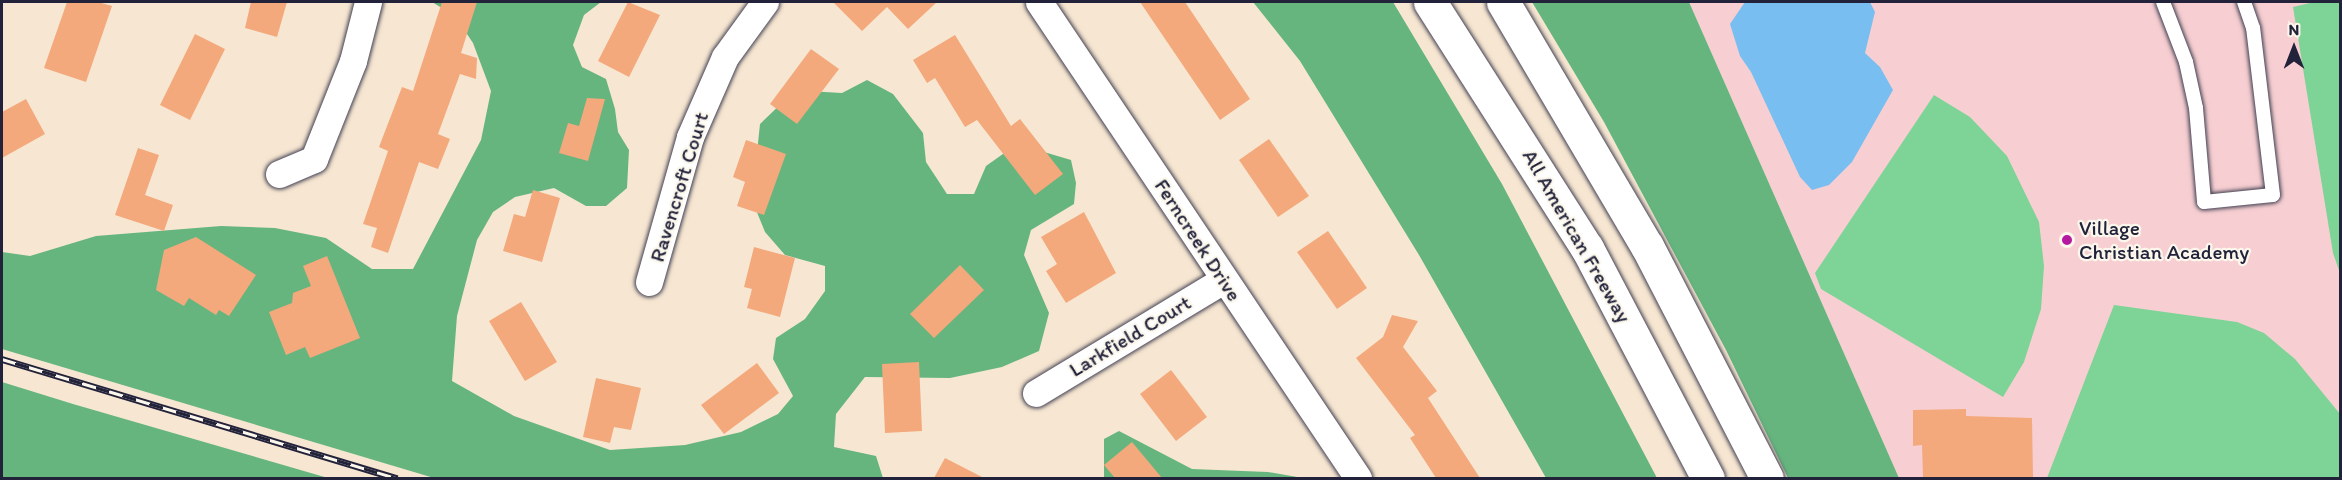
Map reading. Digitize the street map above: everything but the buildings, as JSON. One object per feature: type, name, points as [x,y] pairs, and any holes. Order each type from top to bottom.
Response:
[{"type":"highway","name":"All American Freeway","points":[[1430,2],[1587,248],[1708,478]]},
{"type":"highway","points":[[1503,2],[1647,246],[1767,478]]},
{"type":"street","points":[[279,174],[314,159],[353,61],[369,2]]},
{"type":"street","name":"Ravencroft Court","points":[[649,282],[690,137],[725,57],[765,2]]},
{"type":"street","name":"Ferncreek Drive","points":[[1039,2],[1223,280],[1358,478]]},
{"type":"street","name":"Larkfield Court","points":[[1036,393],[1223,280]]},
{"type":"lane","points":[[2163,2],[2187,62],[2196,108],[2204,202],[2273,195],[2253,28],[2244,2]]},
{"type":"shaded area","name":"Village Christian Academy","points":[[1689,2],[2340,2],[2340,478],[1899,478]]},
{"type":"green space","points":[[432,2],[601,2],[584,15],[573,45],[582,67],[606,79],[615,109],[618,132],[629,150],[627,188],[606,206],[586,206],[554,188],[515,197],[493,212],[477,240],[457,316],[452,381],[514,416],[610,450],[685,445],[741,432],[778,414],[793,396],[773,359],[776,338],[805,319],[825,291],[825,266],[785,255],[765,232],[752,200],[760,124],[785,100],[807,91],[842,93],[867,80],[893,94],[923,133],[926,162],[947,194],[974,194],[986,166],[1017,144],[1071,160],[1076,183],[1074,204],[1031,230],[1024,255],[1049,313],[1039,351],[1002,367],[950,378],[865,377],[836,414],[834,447],[876,456],[883,478],[434,478],[2,349],[2,252],[30,256],[96,236],[221,226],[275,228],[326,238],[372,269],[413,269],[481,140],[491,91],[473,43],[455,16]]},
{"type":"green space","points":[[1253,2],[1393,2],[1502,184],[1657,478],[1546,478],[1419,255],[1300,61]]},
{"type":"green space","points":[[1532,2],[1689,2],[1899,478],[1788,478],[1726,350],[1604,122]]},
{"type":"green space","points":[[2314,2],[2340,2],[2340,273],[2333,253],[2293,7]]},
{"type":"green space","points":[[1934,95],[1970,117],[2007,156],[2039,222],[2044,266],[2041,309],[2024,362],[2003,397],[1821,289],[1815,273]]},
{"type":"green space","points":[[2114,305],[2237,322],[2264,333],[2295,359],[2340,414],[2340,478],[2047,478]]},
{"type":"green space","points":[[2,382],[73,404],[328,478],[2,478]]},
{"type":"green space","points":[[1119,431],[1192,469],[1268,472],[1303,478],[1104,478],[1104,439]]},
{"type":"water","points":[[1745,2],[1870,2],[1875,12],[1865,53],[1880,67],[1893,90],[1852,162],[1829,185],[1812,190],[1800,177],[1751,72],[1740,56],[1730,24]]},
{"type":"railway","points":[[2,359],[397,478]]},
{"type":"place","name":"Village Christian Academy","points":[[2067,240]]}]
